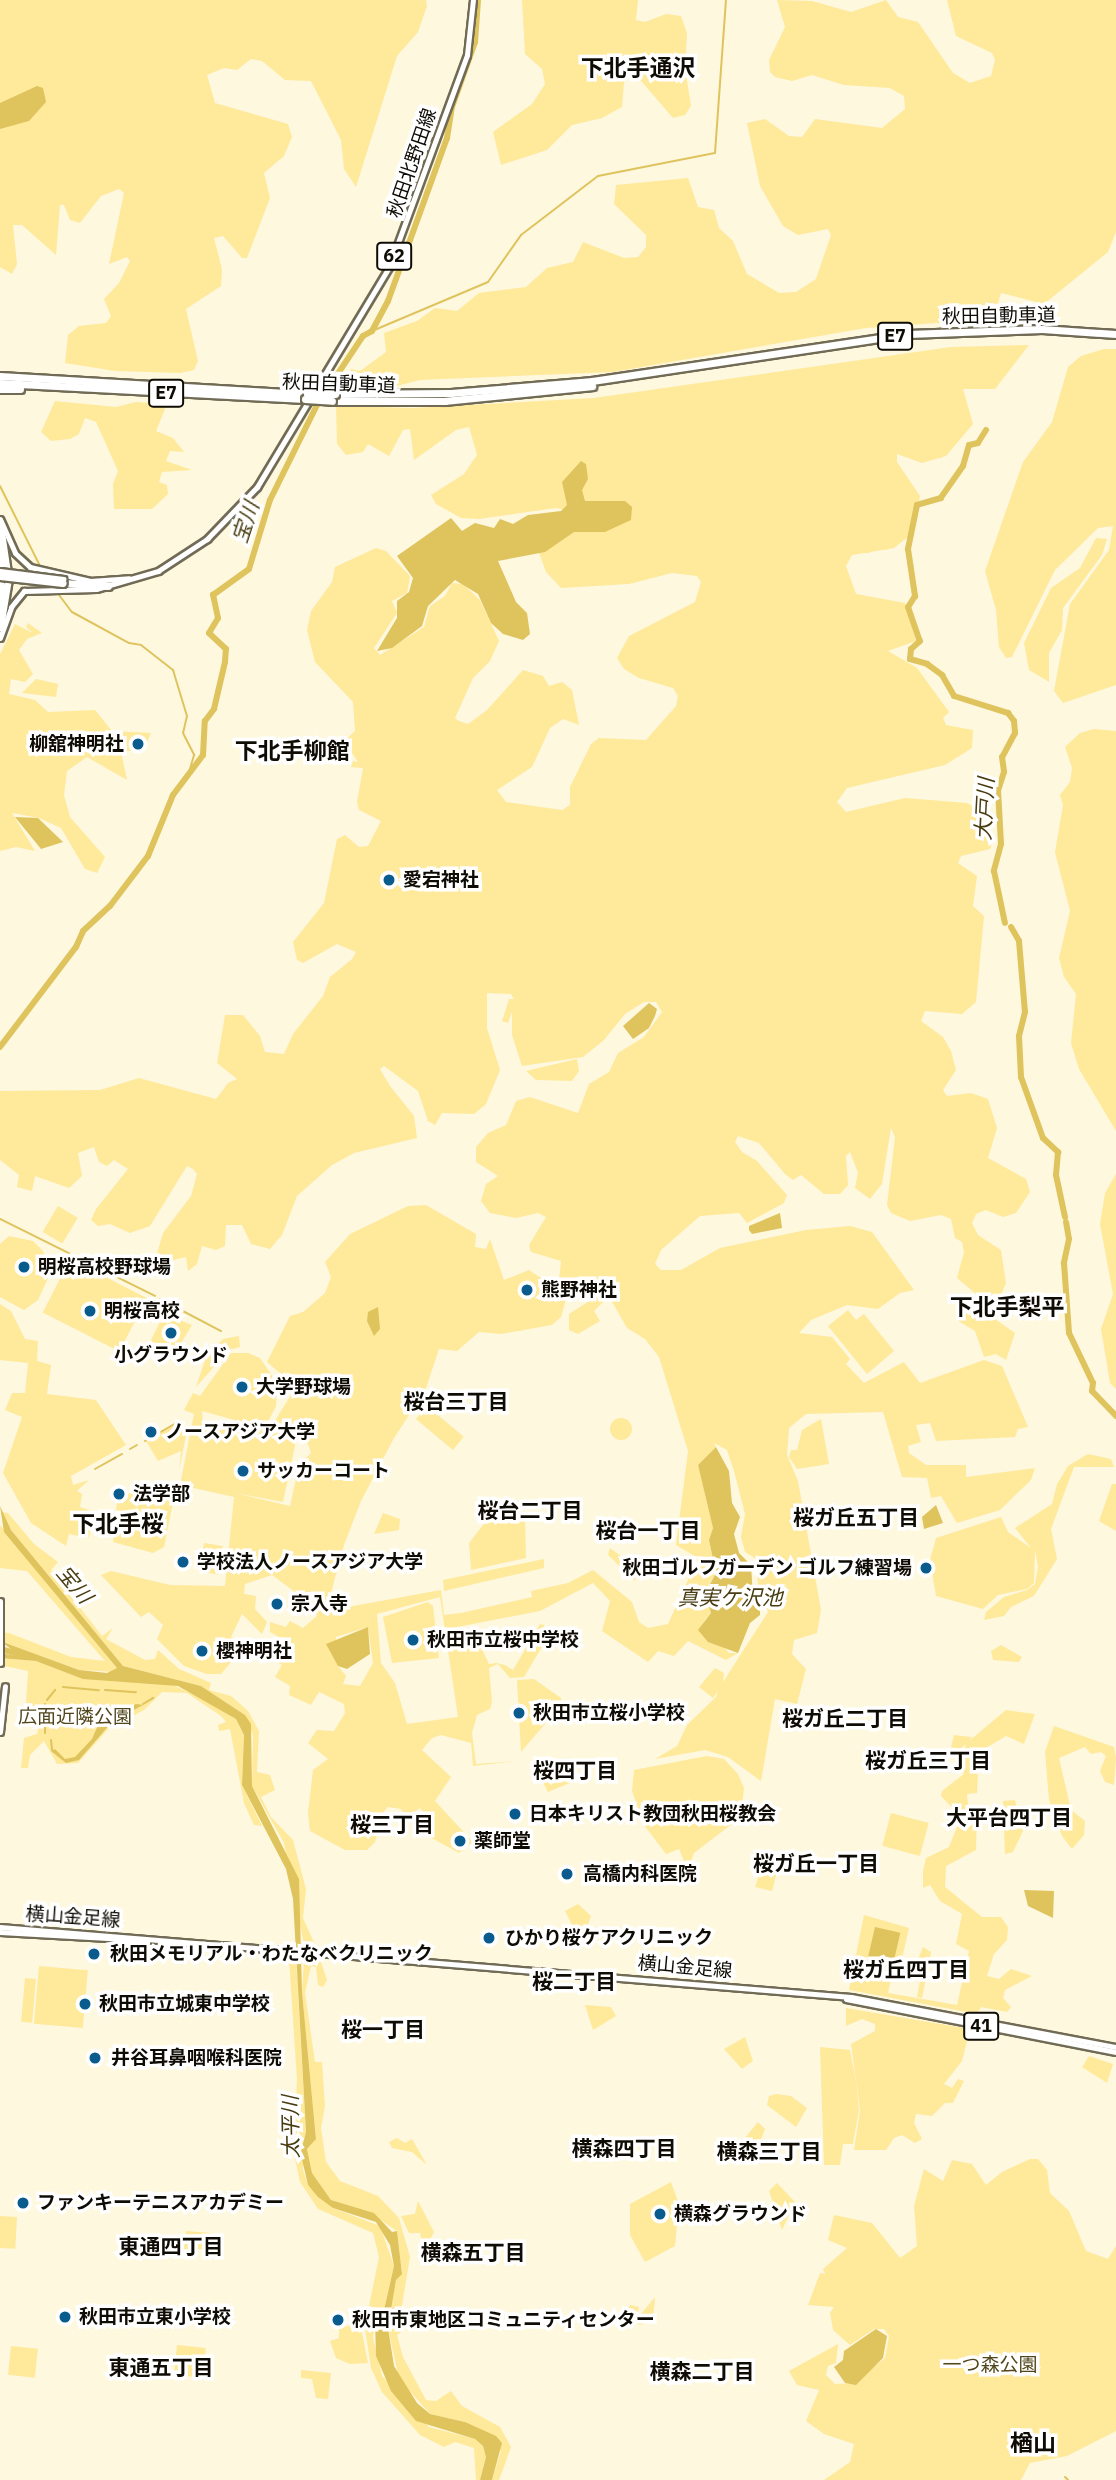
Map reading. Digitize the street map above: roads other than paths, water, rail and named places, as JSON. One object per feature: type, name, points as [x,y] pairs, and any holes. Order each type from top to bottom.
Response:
[{"type":"highway","name":"秋田自動車道","points":[[0,383],[334,398],[488,391],[675,371],[908,334],[1042,329],[1116,334]]},
{"type":"highway","points":[[0,371],[26,378]]},
{"type":"highway","name":"秋田自動車道","points":[[0,376],[306,397]]},
{"type":"highway","points":[[0,389],[74,388]]},
{"type":"highway","points":[[0,525],[8,579],[0,627]]},
{"type":"highway","points":[[0,547],[0,607]]},
{"type":"highway","points":[[1,575],[112,584]]},
{"type":"highway","points":[[0,593],[1,575]]},
{"type":"main road","name":"秋田北野田線","points":[[112,584],[178,559],[231,519],[257,487],[378,291],[418,198],[467,55],[473,0]]},
{"type":"main road","points":[[0,519],[19,559],[63,582]]},
{"type":"main road","points":[[0,638],[16,598],[28,589],[63,582]]},
{"type":"main road","points":[[0,1601],[0,1662]]},
{"type":"main road","points":[[0,1732],[5,1686]]},
{"type":"main road","name":"横山金足線","points":[[0,1929],[846,1999],[1116,2050]]},
{"type":"water","points":[[37,86],[43,88],[46,102],[29,121],[0,129],[0,103]]},
{"type":"water","points":[[581,461],[586,464],[588,479],[582,490],[585,501],[625,501],[632,507],[631,520],[605,532],[574,532],[545,552],[498,561],[516,602],[527,613],[530,634],[523,640],[503,634],[491,623],[478,594],[455,580],[428,606],[422,626],[392,648],[377,651],[397,618],[397,601],[409,592],[413,578],[397,556],[451,518],[462,531],[475,523],[494,528],[500,519],[513,524],[528,515],[561,511],[567,505],[562,482]]},
{"type":"water","points":[[15,817],[38,818],[63,842],[41,849]]},
{"type":"water","points":[[649,1003],[657,1009],[655,1016],[649,1028],[633,1039],[623,1026]]},
{"type":"water","points":[[780,1213],[782,1228],[752,1234],[749,1230],[749,1226]]},
{"type":"water","points":[[378,1307],[380,1329],[374,1336],[367,1321],[368,1312]]},
{"type":"water","name":"真実ケ沢池","points":[[716,1447],[729,1471],[732,1503],[740,1517],[734,1534],[739,1553],[751,1565],[753,1597],[760,1604],[760,1615],[750,1623],[738,1653],[708,1642],[698,1630],[711,1613],[705,1593],[716,1573],[709,1540],[713,1528],[698,1465]]},
{"type":"water","points":[[936,1505],[943,1523],[924,1529],[922,1517]]},
{"type":"water","points":[[0,1506],[11,1530],[123,1666],[201,1686],[245,1715],[251,1724],[252,1786],[299,1879],[302,1992],[316,2139],[307,2149],[312,2173],[331,2200],[374,2213],[392,2232],[397,2231],[402,2274],[396,2280],[388,2328],[394,2366],[417,2403],[430,2414],[465,2422],[496,2436],[502,2443],[492,2480],[480,2480],[486,2457],[483,2446],[475,2439],[416,2421],[391,2391],[376,2356],[375,2319],[369,2316],[384,2310],[394,2266],[390,2245],[376,2222],[333,2208],[318,2197],[308,2185],[301,2155],[295,2154],[301,2152],[306,2132],[293,1899],[286,1869],[242,1785],[244,1735],[236,1719],[178,1686],[83,1679],[36,1661],[0,1658],[0,1653],[22,1657],[0,1641],[79,1670],[107,1673],[117,1668],[4,1532]]},
{"type":"water","points":[[368,1627],[370,1654],[347,1669],[338,1666],[326,1644]]},
{"type":"water","points":[[136,1704],[143,1705],[112,1722],[79,1760],[66,1763],[51,1751],[55,1749],[65,1759],[75,1757],[92,1739],[99,1723]]},
{"type":"water","points":[[1024,1890],[1054,1891],[1053,1918],[1028,1906]]},
{"type":"water","points":[[875,1927],[900,1933],[892,1967],[867,1961]]},
{"type":"water","points":[[876,2329],[887,2336],[883,2358],[856,2385],[845,2383],[834,2367],[843,2360],[844,2351]]},
{"type":"waterway","name":"宝川","points":[[0,1047],[76,947],[83,931],[110,906],[148,856],[173,795],[203,755],[205,721],[214,709],[226,649],[209,633],[218,618],[213,595],[249,569],[270,500],[317,405],[363,336],[372,331],[388,301],[447,138],[452,107],[475,42],[478,0]]},
{"type":"waterway","points":[[372,331],[488,282],[521,235],[598,176],[715,153],[726,0]]},
{"type":"waterway","name":"大戸川","points":[[986,430],[978,443],[969,445],[963,466],[941,498],[917,505],[908,549],[915,596],[908,607],[920,641],[911,649],[910,659],[927,664],[942,675],[954,696],[1008,713],[1014,721],[1015,733],[1002,757],[1004,772],[998,790],[1001,844],[994,871],[1005,923]]},
{"type":"waterway","points":[[0,486],[40,566]]},
{"type":"waterway","points":[[56,591],[72,612],[129,643],[141,645],[173,670],[187,716],[183,733],[194,755],[189,772]]},
{"type":"waterway","name":"大戸川","points":[[1011,927],[1019,941],[1025,1012],[1019,1036],[1021,1077],[1043,1138],[1058,1152],[1056,1175],[1065,1217]]},
{"type":"waterway","points":[[0,1219],[155,1296]]},
{"type":"waterway","name":"大戸川","points":[[1066,1222],[1069,1239],[1064,1263],[1069,1333],[1093,1383],[1092,1391],[1116,1416]]},
{"type":"waterway","points":[[160,1299],[221,1331]]},
{"type":"waterway","points":[[145,1441],[178,1422]]},
{"type":"waterway","points":[[130,1449],[137,1445]]},
{"type":"waterway","points":[[95,1469],[122,1454]]},
{"type":"waterway","name":"太平川","points":[[0,1649],[27,1656]]},
{"type":"waterway","points":[[63,1687],[99,1690]]},
{"type":"waterway","points":[[47,1700],[55,1690]]},
{"type":"waterway","points":[[105,1690],[136,1692]]},
{"type":"waterway","points":[[143,1704],[153,1698]]},
{"type":"waterway","points":[[45,1704],[45,1733]]},
{"type":"waterway","points":[[51,1740],[52,1750]]},
{"type":"waterway","points":[[1065,2477],[1068,2480]]},
{"type":"place","name":"柳舘神明社","points":[[138,744]]},
{"type":"place","name":"愛宕神社","points":[[389,880]]},
{"type":"place","name":"明桜高校野球場","points":[[24,1267]]},
{"type":"place","name":"熊野神社","points":[[527,1290]]},
{"type":"place","name":"明桜高校","points":[[90,1311]]},
{"type":"place","name":"小グラウンド","points":[[171,1333]]},
{"type":"place","name":"大学野球場","points":[[242,1387]]},
{"type":"place","name":"ノースアジア大学","points":[[151,1432]]},
{"type":"place","name":"サッカーコート","points":[[243,1471]]},
{"type":"place","name":"法学部","points":[[119,1494]]},
{"type":"place","name":"学校法人ノースアジア大学","points":[[183,1562]]},
{"type":"place","name":"秋田ゴルフガーデン ゴルフ練習場","points":[[926,1568]]},
{"type":"place","name":"宗入寺","points":[[277,1604]]},
{"type":"place","name":"秋田市立桜中学校","points":[[413,1640]]},
{"type":"place","name":"櫻神明社","points":[[202,1651]]},
{"type":"place","name":"秋田市立桜小学校","points":[[519,1713]]},
{"type":"place","name":"日本キリスト教団秋田桜教会","points":[[515,1814]]},
{"type":"place","name":"薬師堂","points":[[460,1841]]},
{"type":"place","name":"高橋内科医院","points":[[567,1874]]},
{"type":"place","name":"ひかり桜ケアクリニック","points":[[489,1938]]},
{"type":"place","name":"秋田メモリアル・わたなべクリニック","points":[[94,1954]]},
{"type":"place","name":"秋田市立城東中学校","points":[[85,2004]]},
{"type":"place","name":"井谷耳鼻咽喉科医院","points":[[95,2058]]},
{"type":"place","name":"ファンキーテニスアカデミー","points":[[23,2203]]},
{"type":"place","name":"横森グラウンド","points":[[660,2214]]},
{"type":"place","name":"秋田市立東小学校","points":[[65,2317]]},
{"type":"place","name":"秋田市東地区コミュニティセンター","points":[[338,2320]]},
{"type":"district","name":"下北手通沢","points":[[638,67]]},
{"type":"district","name":"下北手柳館","points":[[292,750]]},
{"type":"district","name":"下北手梨平","points":[[1007,1306]]},
{"type":"district","name":"桜台三丁目","points":[[456,1401]]},
{"type":"district","name":"桜台二丁目","points":[[530,1510]]},
{"type":"district","name":"桜ガ丘五丁目","points":[[856,1517]]},
{"type":"district","name":"下北手桜","points":[[118,1523]]},
{"type":"district","name":"桜台一丁目","points":[[648,1530]]},
{"type":"district","name":"桜ガ丘二丁目","points":[[845,1718]]},
{"type":"district","name":"桜ガ丘三丁目","points":[[928,1760]]},
{"type":"district","name":"桜四丁目","points":[[575,1770]]},
{"type":"district","name":"大平台四丁目","points":[[1009,1817]]},
{"type":"district","name":"桜三丁目","points":[[392,1824]]},
{"type":"district","name":"桜ガ丘一丁目","points":[[816,1863]]},
{"type":"district","name":"桜ガ丘四丁目","points":[[906,1969]]},
{"type":"district","name":"桜二丁目","points":[[574,1981]]},
{"type":"district","name":"桜一丁目","points":[[383,2029]]},
{"type":"district","name":"横森四丁目","points":[[624,2148]]},
{"type":"district","name":"横森三丁目","points":[[769,2151]]},
{"type":"district","name":"東通四丁目","points":[[171,2246]]},
{"type":"district","name":"横森五丁目","points":[[473,2252]]},
{"type":"district","name":"東通五丁目","points":[[161,2367]]},
{"type":"district","name":"横森二丁目","points":[[702,2371]]},
{"type":"district","name":"楢山","points":[[1033,2442]]},
{"type":"park label","name":"広面近隣公園","points":[[75,1717]]},
{"type":"park label","name":"一つ森公園","points":[[990,2365]]}]
